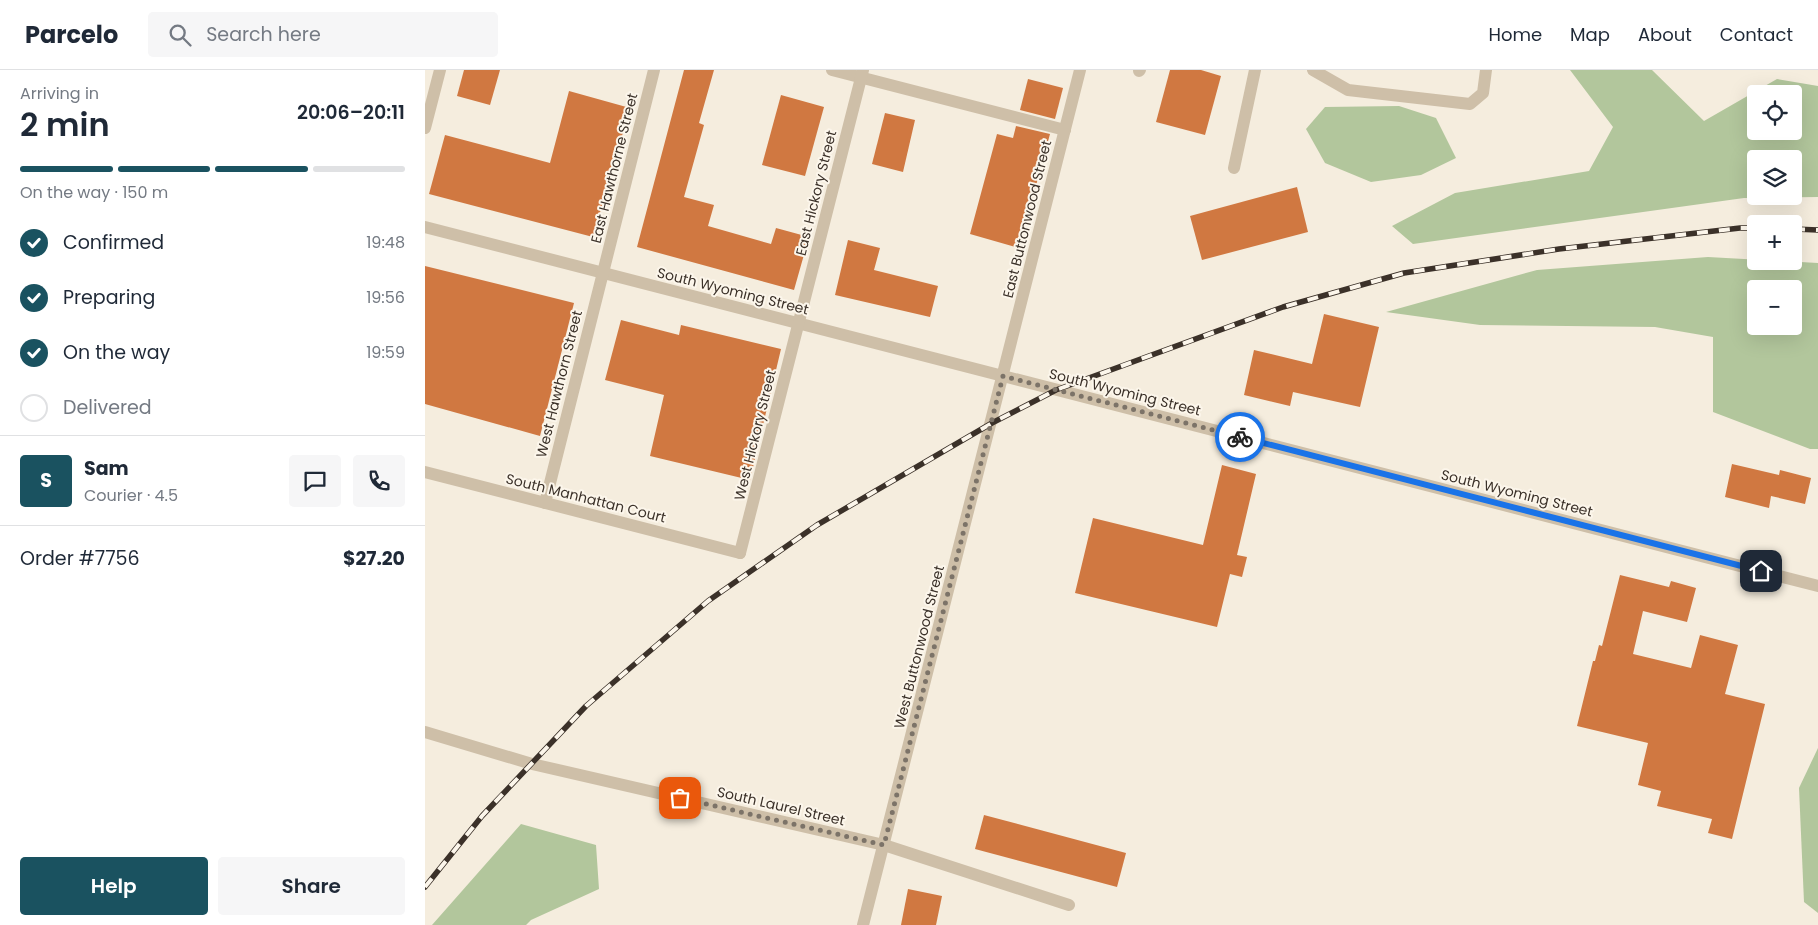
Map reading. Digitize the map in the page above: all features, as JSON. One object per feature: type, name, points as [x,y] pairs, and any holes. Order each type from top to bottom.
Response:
[{"type":"street","points":[[425,128],[440,70]]},
{"type":"street","name":"East Hawthorne Street","points":[[603,273],[654,70]]},
{"type":"street","points":[[832,70],[862,74],[1065,130]]},
{"type":"street","name":"East Buttonwood Street","points":[[1003,376],[1080,70]]},
{"type":"street","points":[[1234,168],[1255,70]]},
{"type":"street","points":[[1313,70],[1348,90],[1470,104],[1483,93],[1486,70]]},
{"type":"street","name":"East Hickory Street","points":[[798,324],[862,74]]},
{"type":"street","name":"South Wyoming Street","points":[[425,228],[1818,586]]},
{"type":"street","name":"West Hawthorn Street","points":[[545,503],[603,273]]},
{"type":"street","name":"West Hickory Street","points":[[740,553],[798,324]]},
{"type":"street","name":"West Buttonwood Street","points":[[863,925],[1003,376]]},
{"type":"street","name":"South Manhattan Court","points":[[425,472],[740,553]]},
{"type":"street","name":"South Laurel Street","points":[[425,732],[532,764],[884,845],[1069,905]]},
{"type":"green space","points":[[1570,70],[1652,70],[1704,121],[1747,96],[1747,140],[1802,140],[1802,85],[1767,85],[1777,79],[1818,86],[1818,197],[1802,197],[1802,150],[1747,150],[1747,198],[1413,244],[1392,226],[1455,193],[1589,171],[1613,127]]},
{"type":"green space","points":[[1399,106],[1436,118],[1456,158],[1421,175],[1371,182],[1325,163],[1306,129],[1325,107]]},
{"type":"green space","points":[[1708,257],[1747,259],[1747,270],[1802,270],[1802,262],[1818,263],[1818,449],[1810,449],[1713,412],[1713,337],[1655,327],[1480,325],[1386,312],[1537,270]]},
{"type":"green space","points":[[1818,748],[1818,913],[1804,902],[1799,788]]},
{"type":"green space","points":[[521,824],[596,845],[599,889],[531,920],[526,925],[432,925]]},
{"type":"building","points":[[464,70],[500,70],[490,105],[457,96]]},
{"type":"building","points":[[684,70],[714,70],[699,123],[704,125],[684,197],[714,205],[708,226],[771,244],[776,228],[809,237],[794,290],[637,247]]},
{"type":"building","points":[[1170,70],[1201,70],[1221,76],[1205,135],[1156,122]]},
{"type":"building","points":[[1028,79],[1063,88],[1055,119],[1020,110]]},
{"type":"building","points":[[569,91],[630,108],[593,237],[429,194],[445,135],[550,163]]},
{"type":"building","points":[[781,95],[824,107],[805,176],[762,165]]},
{"type":"building","points":[[885,113],[915,120],[903,172],[872,164]]},
{"type":"building","points":[[1016,126],[1050,134],[1019,248],[970,234],[997,134],[1013,138]]},
{"type":"building","points":[[1297,187],[1308,232],[1202,260],[1190,216]]},
{"type":"building","points":[[848,240],[880,248],[874,270],[938,286],[930,317],[835,295]]},
{"type":"building","points":[[425,266],[574,303],[540,436],[425,404]]},
{"type":"building","points":[[1324,314],[1379,327],[1360,407],[1293,392],[1290,406],[1244,395],[1254,350],[1312,364]]},
{"type":"building","points":[[621,320],[679,335],[681,325],[781,349],[750,480],[650,456],[664,395],[605,380]]},
{"type":"building","points":[[1732,464],[1779,475],[1780,470],[1811,478],[1805,504],[1771,496],[1769,508],[1725,497]]},
{"type":"building","points":[[1222,465],[1256,474],[1237,555],[1247,557],[1242,577],[1230,574],[1217,627],[1075,593],[1093,518],[1203,545]]},
{"type":"building","points":[[1620,575],[1669,587],[1671,581],[1696,588],[1687,622],[1643,611],[1633,654],[1691,668],[1700,635],[1738,645],[1725,694],[1765,704],[1732,839],[1708,833],[1712,819],[1657,806],[1661,791],[1638,785],[1648,743],[1577,726],[1593,661],[1595,661],[1599,645],[1602,646]]},
{"type":"building","points":[[984,815],[1126,853],[1117,887],[975,849]]},
{"type":"building","points":[[908,889],[942,896],[936,925],[901,925]]},
{"type":"railway","points":[[425,887],[482,816],[586,706],[708,601],[817,525],[992,423],[1056,390],[1283,307],[1404,273],[1559,249],[1747,228]]},
{"type":"railway","points":[[1802,229],[1818,230]]},
{"type":"way so far","points":[[680,798],[884,845],[1003,376],[1240,437]]},
{"type":"route","points":[[1240,437],[1761,571]]}]
